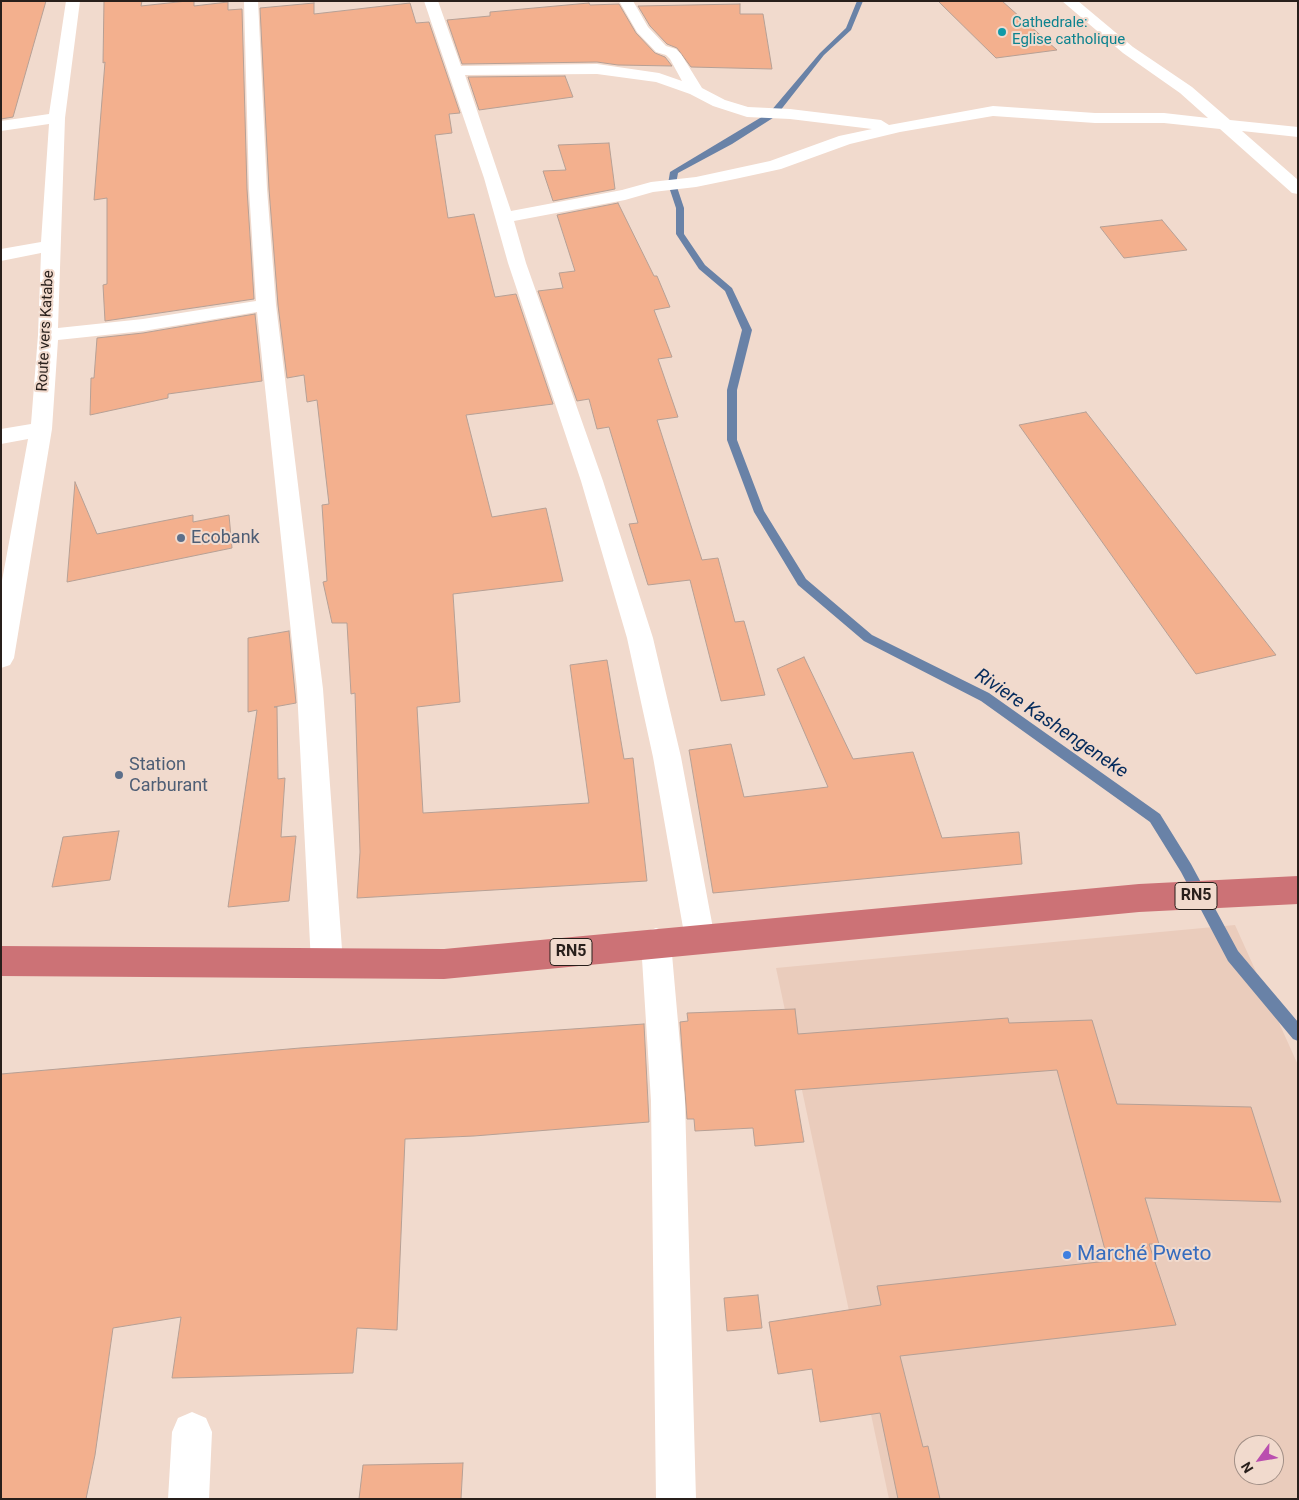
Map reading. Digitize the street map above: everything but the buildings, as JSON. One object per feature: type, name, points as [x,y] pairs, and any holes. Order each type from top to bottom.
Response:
[{"type":"highway","name":"RN5","points":[[1,961],[444,964],[1139,898],[1253,894],[1298,890]]},
{"type":"street","name":"Route vers Katabe","points":[[1,658],[41,429],[48,335],[50,246],[57,118],[73,1]]},
{"type":"street","points":[[251,1],[258,189],[266,306],[310,689],[327,963]]},
{"type":"street","points":[[432,1],[493,178],[517,263],[592,481],[640,638],[667,757],[700,939]]},
{"type":"street","points":[[626,1],[642,29],[661,48],[671,52],[676,57],[696,91]]},
{"type":"street","points":[[1069,1],[1128,50],[1186,90],[1298,189]]},
{"type":"street","points":[[457,72],[597,69],[659,78],[696,91],[728,107],[747,112],[790,114],[900,127]]},
{"type":"street","points":[[504,218],[625,195],[651,187],[696,182],[775,165],[845,140],[900,127],[993,111],[1095,118],[1164,118],[1226,126],[1298,132]]},
{"type":"street","points":[[1,126],[57,118]]},
{"type":"street","points":[[1,255],[50,246]]},
{"type":"street","points":[[48,335],[143,325],[266,306]]},
{"type":"street","points":[[1,437],[41,429]]},
{"type":"street","points":[[656,943],[668,1101],[676,1499]]},
{"type":"street","points":[[188,1499],[192,1432]]},
{"type":"shaded area","name":"Marché Pweto","points":[[1235,925],[1298,1065],[1298,1499],[889,1499],[776,968]]},
{"type":"waterway","name":"Riviere Kashengeneke","points":[[860,1],[849,29],[822,54],[773,114],[729,142],[674,172],[672,184],[680,208],[680,234],[702,267],[729,290],[747,330],[732,390],[732,440],[759,512],[802,582],[868,638],[985,697],[1155,818],[1186,868],[1233,956],[1298,1034]]},
{"type":"place","name":"Cathedrale: Eglise catholique","points":[[1002,32]]},
{"type":"place","name":"Ecobank","points":[[181,538]]},
{"type":"place","name":"Station Carburant","points":[[119,775]]},
{"type":"place","name":"Marché Pweto","points":[[1067,1255]]}]
